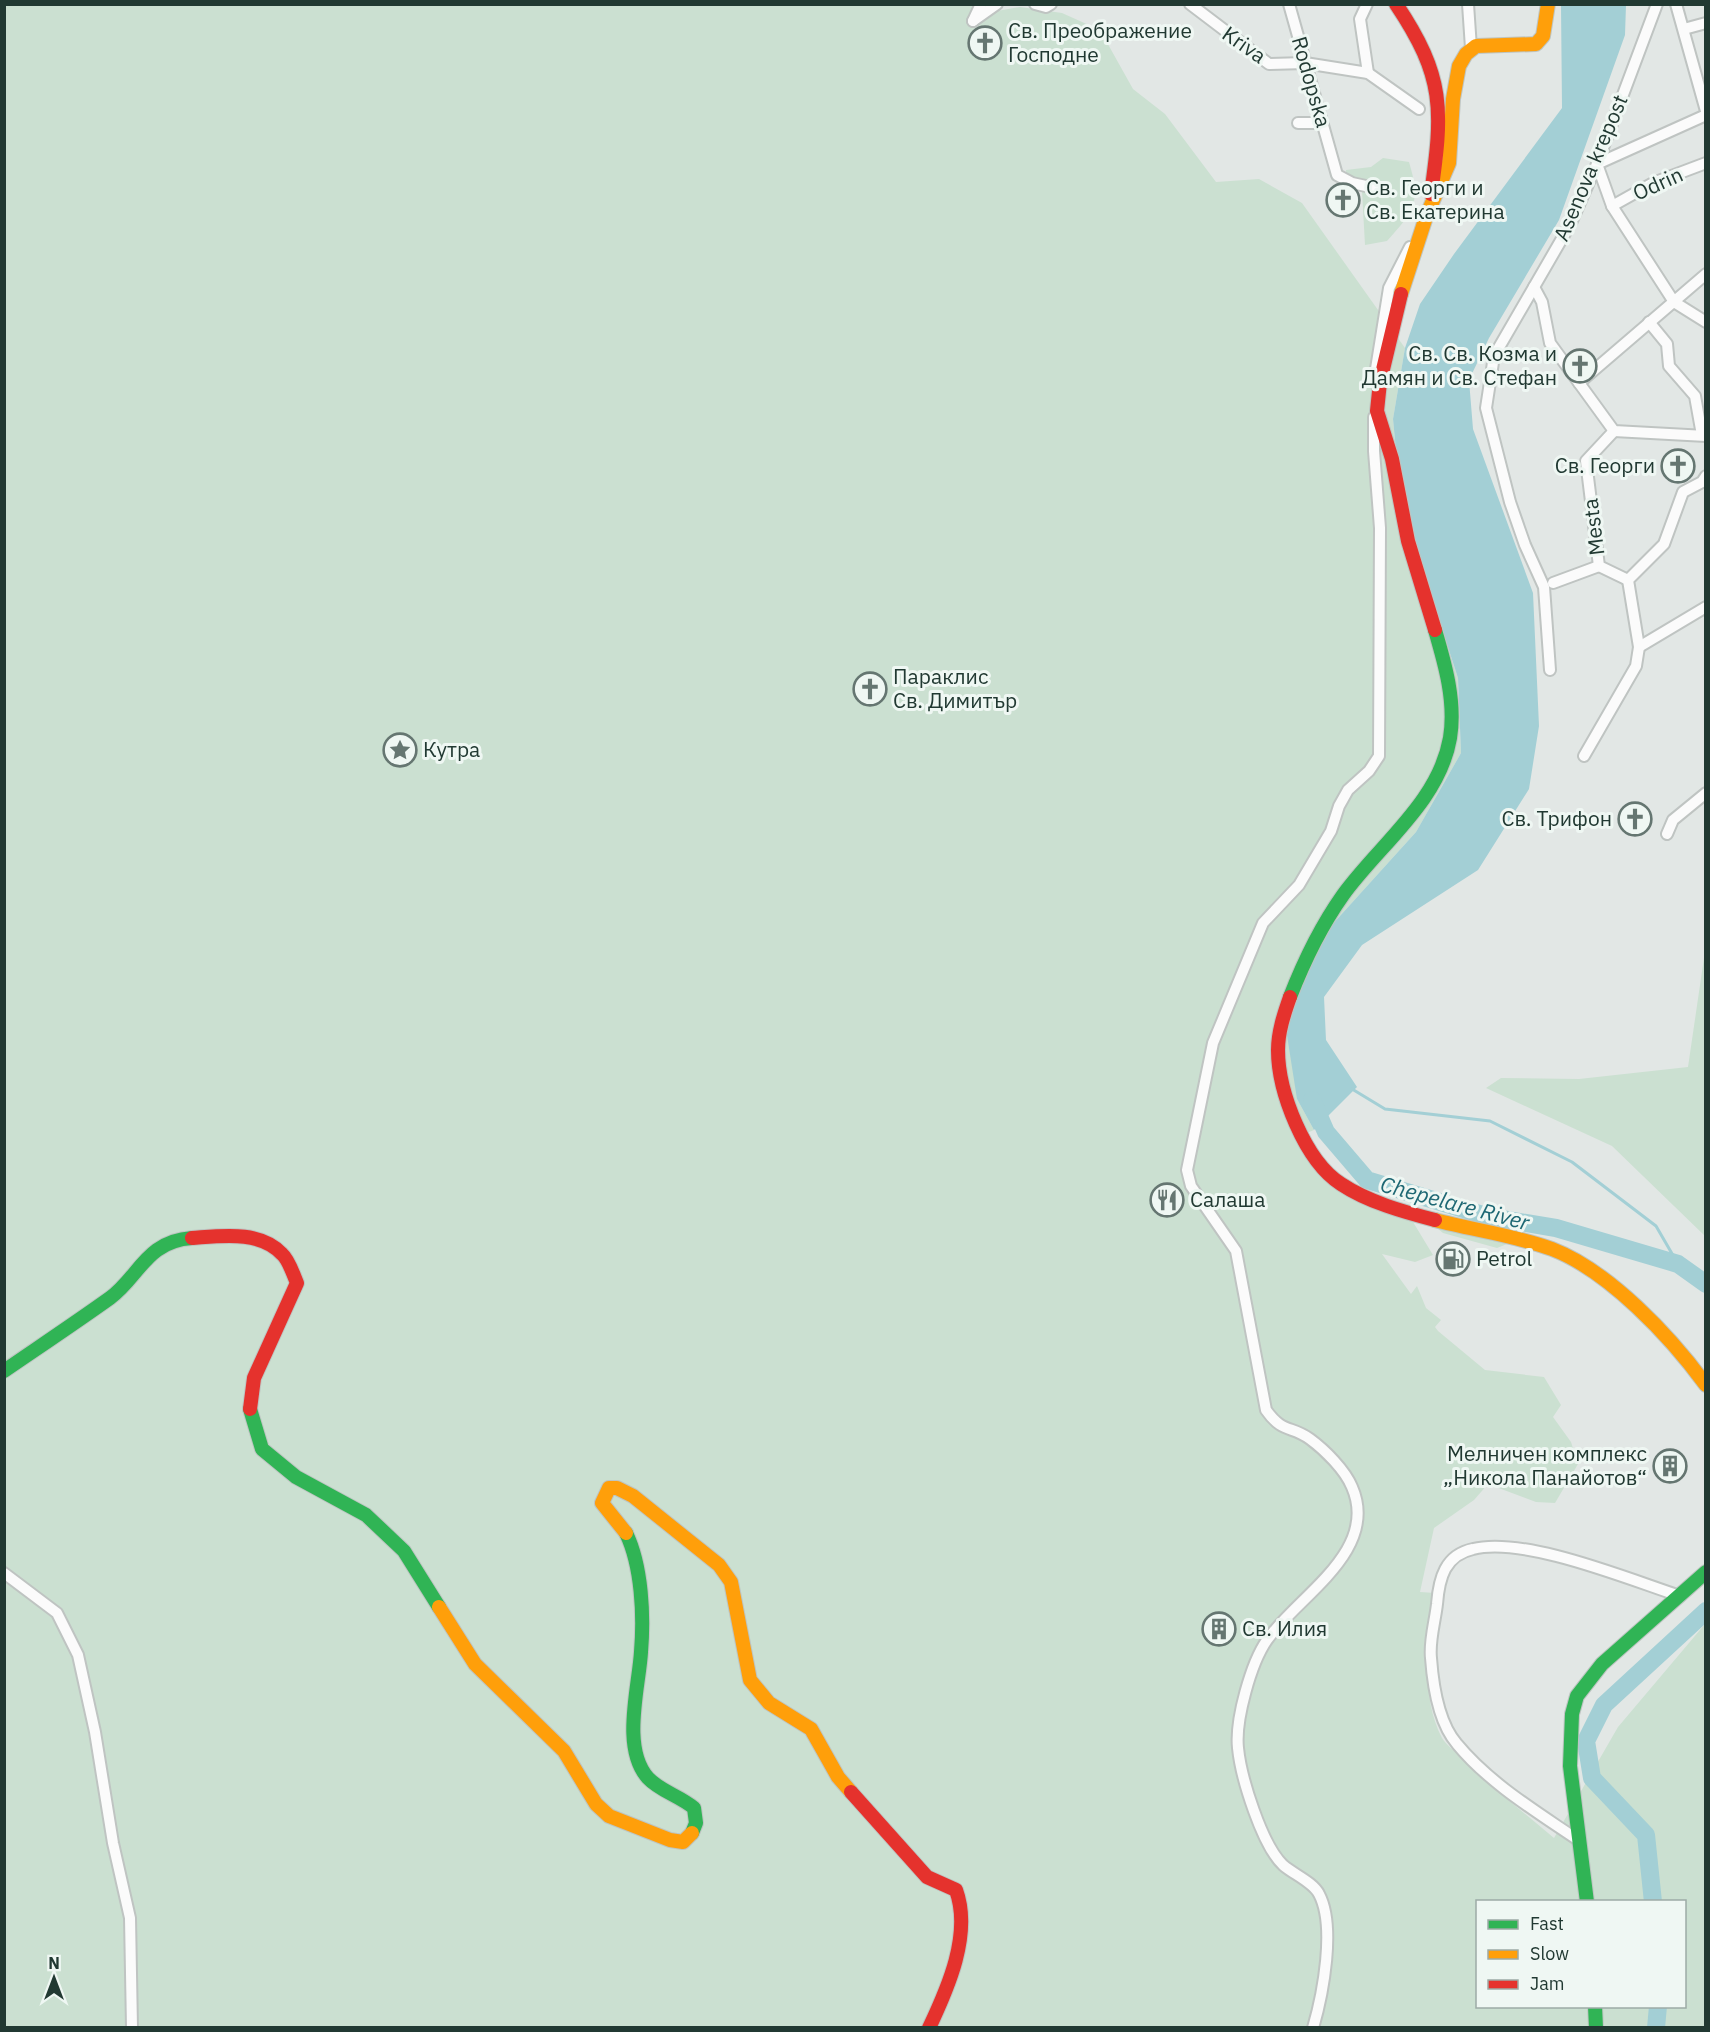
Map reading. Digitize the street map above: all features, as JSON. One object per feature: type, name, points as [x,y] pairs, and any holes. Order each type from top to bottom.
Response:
[{"type":"street","points":[[981,4],[973,21],[997,4]]},
{"type":"street","points":[[1035,4],[1046,7],[1051,4]]},
{"type":"street","name":"Kriva","points":[[1190,4],[1269,64],[1305,63],[1368,73]]},
{"type":"street","name":"Rodopska","points":[[1289,4],[1337,175],[1352,183],[1375,188]]},
{"type":"street","points":[[1367,4],[1360,19],[1368,73],[1419,109]]},
{"type":"street","points":[[1396,4],[1429,59],[1436,84],[1436,159],[1427,215],[1400,291],[1381,374],[1377,414],[1392,455],[1405,530],[1446,672],[1452,711],[1451,737],[1445,758],[1428,791],[1344,894],[1307,958],[1279,1035],[1278,1060],[1286,1098],[1314,1156],[1339,1184],[1382,1204],[1553,1249],[1591,1269],[1661,1334],[1706,1385]]},
{"type":"street","points":[[1312,2028],[1321,2001],[1328,1931],[1318,1893],[1282,1864],[1259,1831],[1238,1748],[1247,1682],[1266,1641],[1290,1613],[1339,1564],[1351,1544],[1357,1514],[1352,1486],[1332,1459],[1309,1439],[1277,1424],[1266,1410],[1236,1251],[1191,1186],[1187,1170],[1212,1043],[1263,923],[1299,885],[1331,831],[1339,806],[1348,790],[1369,771],[1379,756],[1381,734],[1380,528],[1374,451],[1375,374],[1389,288],[1447,171],[1454,88],[1461,64],[1471,48],[1468,4]]},
{"type":"street","points":[[1471,48],[1483,45],[1536,44],[1543,36],[1548,4]]},
{"type":"street","name":"Asenova krepost","points":[[1550,670],[1544,586],[1525,545],[1510,502],[1486,408],[1494,356],[1571,223],[1597,164],[1657,4]]},
{"type":"street","points":[[1676,4],[1706,113],[1597,164],[1612,206],[1674,302],[1706,322]]},
{"type":"street","points":[[1684,29],[1706,23]]},
{"type":"street","points":[[1298,123],[1322,123]]},
{"type":"street","name":"Odrin","points":[[1612,206],[1653,183],[1706,163]]},
{"type":"street","points":[[1579,383],[1706,274]]},
{"type":"street","points":[[1534,287],[1542,302],[1550,343],[1614,431],[1651,435],[1704,436],[1695,396],[1669,366],[1667,344],[1649,322]]},
{"type":"street","name":"Mesta","points":[[1614,431],[1586,461],[1599,566],[1628,580]]},
{"type":"street","points":[[1584,756],[1636,666],[1639,647],[1628,580],[1664,544],[1683,492],[1702,482],[1706,477]]},
{"type":"street","points":[[1553,583],[1599,566]]},
{"type":"street","points":[[1639,647],[1706,607]]},
{"type":"street","points":[[1667,834],[1673,820],[1706,794]]},
{"type":"street","points":[[4,1371],[114,1296],[146,1257],[182,1239],[248,1237],[267,1244],[283,1254],[297,1283],[254,1378],[249,1413],[262,1449],[296,1478],[366,1515],[404,1551],[475,1664],[564,1751],[596,1804],[609,1816],[670,1840],[683,1842],[693,1836],[694,1808],[685,1799],[650,1780],[643,1770],[634,1736],[642,1635],[633,1555],[624,1530],[602,1503],[609,1488],[617,1488],[633,1496],[719,1565],[731,1582],[750,1680],[769,1703],[811,1729],[838,1777],[927,1877],[956,1890],[963,1909],[952,1980],[929,2028]]},
{"type":"street","points":[[1578,1840],[1492,1778],[1455,1743],[1443,1719],[1434,1690],[1430,1656],[1438,1588],[1444,1569],[1457,1553],[1497,1545],[1533,1550],[1680,1596]]},
{"type":"street","points":[[1587,1900],[1578,1840],[1569,1737],[1571,1716],[1577,1697],[1603,1664],[1706,1572]]},
{"type":"street","points":[[4,1573],[57,1613],[78,1656],[94,1732],[112,1843],[130,1918],[132,2028]]},
{"type":"street","points":[[1595,2008],[1596,2028]]},
{"type":"green space","points":[[991,4],[997,11],[1020,7],[1062,13],[1100,30],[1133,89],[1165,114],[1216,182],[1259,179],[1302,203],[1405,348],[1393,419],[1401,502],[1458,678],[1461,753],[1416,832],[1330,927],[1297,1099],[1314,1130],[1297,1137],[1321,1171],[1410,1217],[1433,1255],[1415,1262],[1382,1254],[1411,1294],[1417,1286],[1426,1308],[1441,1320],[1435,1327],[1438,1331],[1485,1370],[1544,1377],[1561,1405],[1553,1417],[1571,1442],[1578,1464],[1555,1503],[1536,1502],[1488,1484],[1474,1500],[1434,1528],[1420,1592],[1435,1593],[1429,1648],[1428,1685],[1435,1721],[1448,1746],[1554,1838],[1618,1727],[1705,1624],[1705,2027],[5,2028],[5,5]]},
{"type":"green space","points":[[1383,158],[1409,162],[1415,196],[1409,213],[1387,241],[1365,245],[1362,191],[1346,177],[1346,170],[1371,167]]},
{"type":"green space","points":[[1705,951],[1706,1236],[1612,1146],[1486,1088],[1501,1078],[1579,1079],[1688,1067]]},
{"type":"green space","points":[[1436,1227],[1507,1244],[1497,1248],[1443,1233]]},
{"type":"water","points":[[1561,5],[1626,5],[1625,35],[1559,220],[1489,338],[1469,380],[1473,429],[1533,593],[1539,726],[1529,789],[1478,870],[1362,945],[1324,997],[1326,1040],[1357,1087],[1314,1130],[1297,1099],[1286,1029],[1299,987],[1330,927],[1416,832],[1461,753],[1458,678],[1401,502],[1393,419],[1405,348],[1420,304],[1454,254],[1562,108]]},
{"type":"waterway","points":[[1352,1089],[1385,1109],[1490,1121],[1572,1162],[1656,1226],[1678,1264]]},
{"type":"waterway","name":"Chepelare River","points":[[1312,1100],[1326,1132],[1367,1180],[1490,1217],[1556,1228],[1678,1264],[1706,1284]]},
{"type":"waterway","name":"Chepelare River","points":[[1653,1900],[1646,1835],[1592,1778],[1586,1741],[1604,1705],[1706,1611]]},
{"type":"waterway","name":"Chepelare River","points":[[1656,2028],[1658,2008]]},
{"type":"traffic: fast","points":[[1290,997],[1327,919],[1357,877],[1421,803],[1444,761],[1450,738],[1452,711],[1446,670],[1435,630]]},
{"type":"traffic: fast","points":[[4,1371],[110,1298],[153,1253],[176,1241],[192,1238]]},
{"type":"traffic: fast","points":[[250,1409],[262,1449],[296,1477],[366,1515],[404,1551],[439,1607]]},
{"type":"traffic: fast","points":[[626,1533],[636,1560],[642,1607],[641,1652],[633,1734],[635,1751],[648,1778],[694,1808],[696,1823],[692,1833]]},
{"type":"traffic: fast","points":[[1587,1900],[1570,1766],[1572,1714],[1577,1696],[1602,1664],[1706,1572]]},
{"type":"traffic: fast","points":[[1595,2008],[1596,2028]]},
{"type":"traffic: slow","points":[[1401,294],[1426,217],[1449,163],[1453,99],[1459,66],[1466,54],[1476,46],[1536,44],[1543,36],[1548,4]]},
{"type":"traffic: slow","points":[[1435,1220],[1523,1240],[1574,1259],[1637,1307],[1675,1346],[1706,1385]]},
{"type":"traffic: slow","points":[[626,1533],[602,1503],[609,1488],[617,1488],[633,1496],[719,1565],[731,1582],[750,1680],[769,1703],[811,1729],[838,1777],[851,1792]]},
{"type":"traffic: slow","points":[[439,1607],[475,1664],[564,1751],[596,1804],[609,1816],[670,1840],[683,1842],[692,1833]]},
{"type":"traffic: jam","points":[[1396,4],[1424,53],[1432,74],[1436,95],[1437,139],[1431,194]]},
{"type":"traffic: jam","points":[[1401,294],[1380,382],[1377,411],[1392,459],[1408,541],[1435,630]]},
{"type":"traffic: jam","points":[[1290,997],[1279,1037],[1279,1067],[1288,1105],[1305,1143],[1328,1173],[1341,1184],[1386,1206],[1435,1220]]},
{"type":"traffic: jam","points":[[192,1238],[240,1236],[263,1241],[273,1246],[289,1263],[297,1283],[254,1378],[250,1409]]},
{"type":"traffic: jam","points":[[851,1792],[927,1877],[956,1890],[961,1924],[956,1960],[929,2028]]},
{"type":"place","name":"Св. Преображение Господне","points":[[985,43]]},
{"type":"place","name":"Св. Георги и Св. Екатерина","points":[[1343,200]]},
{"type":"place","name":"Св. Св. Козма и Дамян и Св. Стефан","points":[[1580,366]]},
{"type":"place","name":"Св. Георги","points":[[1678,466]]},
{"type":"place","name":"Параклис Св. Димитър","points":[[870,689]]},
{"type":"place","name":"Кутра","points":[[400,750]]},
{"type":"place","name":"Св. Трифон","points":[[1635,819]]},
{"type":"place","name":"Салаша","points":[[1167,1200]]},
{"type":"place","name":"Petrol","points":[[1453,1259]]},
{"type":"place","name":"Мелничен комплекс „Никола Панайотов“","points":[[1670,1466]]},
{"type":"place","name":"Св. Илия","points":[[1219,1629]]}]
